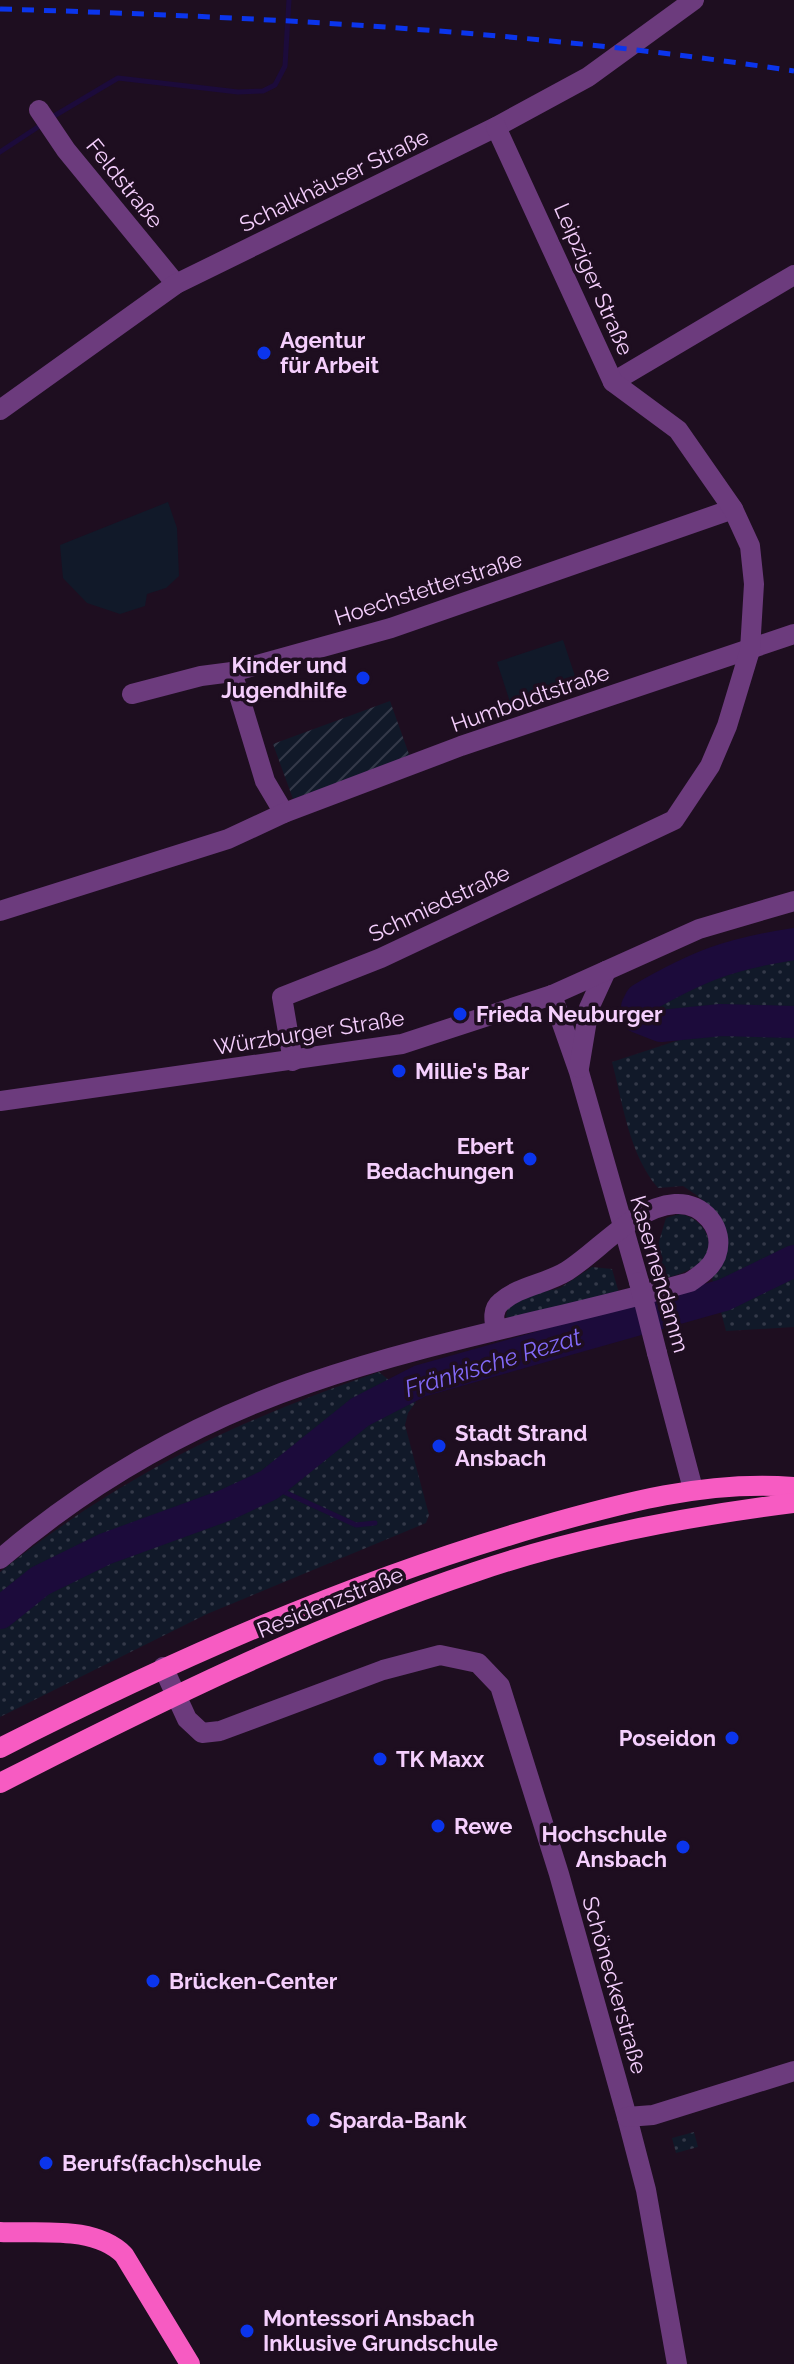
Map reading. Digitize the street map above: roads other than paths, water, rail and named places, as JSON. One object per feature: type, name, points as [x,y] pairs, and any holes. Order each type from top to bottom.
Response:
[{"type":"main road","name":"Residenzstraße","points":[[0,1748],[163,1667],[345,1591],[455,1551],[570,1518],[693,1489],[739,1485],[794,1487]]},
{"type":"main road","points":[[693,1489],[697,1518]]},
{"type":"main road","name":"Residenzstraße","points":[[0,1783],[174,1693],[349,1618],[478,1571],[647,1527],[794,1503]]},
{"type":"main road","points":[[0,2232],[92,2236],[112,2243],[124,2255],[190,2364]]},
{"type":"street","name":"Schalkhäuser Straße","points":[[0,410],[176,284],[496,127],[588,77],[694,0]]},
{"type":"street","name":"Feldstraße","points":[[44,116],[176,284]]},
{"type":"street","name":"Leipziger Straße","points":[[496,127],[613,382],[678,430],[733,509],[750,546],[754,584],[750,650],[727,726],[710,766],[674,820]]},
{"type":"street","points":[[613,382],[794,275]]},
{"type":"street","name":"Hoechstetterstraße","points":[[132,694],[201,676],[232,672],[391,628],[733,509]]},
{"type":"street","name":"Humboldtstraße","points":[[0,911],[228,839],[284,813],[461,746],[794,634]]},
{"type":"street","points":[[232,672],[260,768],[284,813]]},
{"type":"street","name":"Schmiedstraße","points":[[293,1061],[282,997],[381,958],[674,820]]},
{"type":"street","name":"Würzburger Straße","points":[[0,1101],[402,1044],[552,995],[699,929],[794,901]]},
{"type":"street","name":"Kasernendamm","points":[[579,1072],[589,1008],[606,971]]},
{"type":"street","name":"Kasernendamm","points":[[552,995],[579,1072],[639,1282],[693,1489]]},
{"type":"street","points":[[0,1559],[79,1498],[140,1458],[253,1404],[366,1365],[690,1282],[707,1270],[716,1256],[718,1241],[714,1224],[703,1210],[689,1205],[657,1208],[565,1273],[519,1291],[498,1304],[493,1315],[496,1330]]},
{"type":"street","name":"Schöneckerstraße","points":[[163,1667],[187,1719],[202,1733],[220,1731],[383,1670],[440,1655],[478,1663],[490,1672],[510,1709],[627,2117],[646,2190],[677,2364]]},
{"type":"street","points":[[627,2117],[653,2115],[794,2071]]},
{"type":"waterway","points":[[49,119],[118,78],[238,92],[263,91],[275,85],[285,66],[289,0]]},
{"type":"waterway","points":[[0,152],[41,125]]},
{"type":"waterway","name":"Fränkische Rezat","points":[[794,944],[732,957],[697,970],[641,999],[637,1007],[638,1017],[661,1026],[721,1020],[794,1022]]},
{"type":"waterway","name":"Fränkische Rezat","points":[[0,1613],[40,1581],[105,1549],[226,1505],[269,1485],[360,1412],[420,1381],[724,1295],[794,1261]]},
{"type":"waterway","points":[[269,1485],[356,1525],[375,1523]]},
{"type":"railway","points":[[0,9],[199,16],[398,28],[596,46],[794,71]]},
{"type":"place","name":"Agentur für Arbeit","points":[[264,353]]},
{"type":"place","name":"Kinder und Jugendhilfe","points":[[363,678]]},
{"type":"place","name":"Frieda Neuburger","points":[[460,1014]]},
{"type":"place","name":"Millie's Bar","points":[[399,1071]]},
{"type":"place","name":"Ebert Bedachungen","points":[[530,1159]]},
{"type":"place","name":"Stadt Strand Ansbach","points":[[439,1446]]},
{"type":"place","name":"Poseidon","points":[[732,1738]]},
{"type":"place","name":"TK Maxx","points":[[380,1759]]},
{"type":"place","name":"Rewe","points":[[438,1826]]},
{"type":"place","name":"Hochschule Ansbach","points":[[683,1847]]},
{"type":"place","name":"Brücken-Center","points":[[153,1981]]},
{"type":"place","name":"Sparda-Bank","points":[[313,2120]]},
{"type":"place","name":"Berufs(fach)schule","points":[[46,2163]]},
{"type":"place","name":"Montessori Ansbach Inklusive Grundschule","points":[[247,2331]]}]
